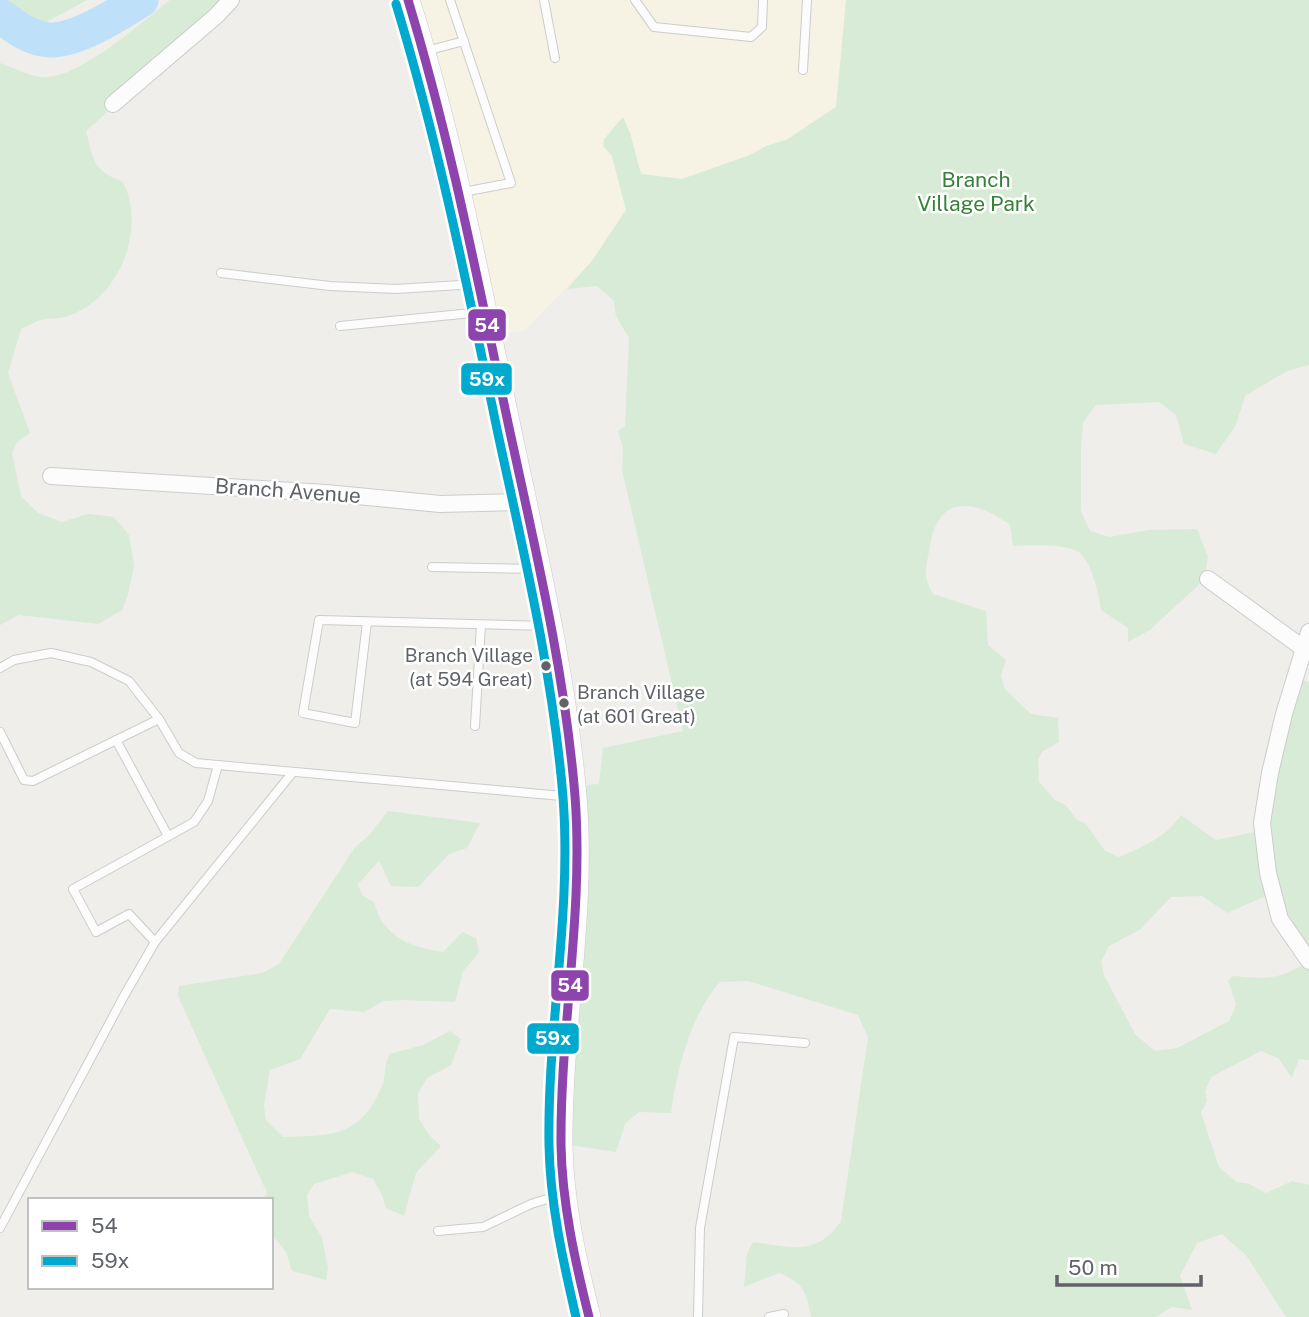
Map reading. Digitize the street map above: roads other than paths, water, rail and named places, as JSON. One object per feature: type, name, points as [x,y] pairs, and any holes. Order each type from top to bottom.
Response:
[{"type":"main road","points":[[408,0],[445,124],[564,698],[575,797],[576,877],[561,1146],[574,1259],[589,1317]]},
{"type":"street","points":[[113,104],[231,0]]},
{"type":"street","name":"Branch Avenue","points":[[51,476],[326,492],[440,504],[525,502]]},
{"type":"street","points":[[1208,579],[1303,648]]},
{"type":"street","points":[[1309,632],[1284,714],[1270,773],[1262,824],[1268,873],[1280,919],[1309,961]]},
{"type":"lane","points":[[450,0],[511,183],[460,192]]},
{"type":"lane","points":[[544,0],[555,58]]},
{"type":"lane","points":[[635,0],[654,27],[751,37],[762,27],[763,0]]},
{"type":"lane","points":[[803,70],[807,0]]},
{"type":"lane","points":[[425,51],[464,41]]},
{"type":"lane","points":[[220,273],[330,286],[396,289],[479,284]]},
{"type":"lane","points":[[340,326],[485,312]]},
{"type":"lane","points":[[432,567],[538,569]]},
{"type":"lane","points":[[367,622],[355,723],[303,713],[319,620],[549,626]]},
{"type":"lane","points":[[475,726],[481,625]]},
{"type":"lane","points":[[0,668],[15,660],[51,653],[92,662],[129,681],[159,719],[179,753],[196,763],[575,797]]},
{"type":"lane","points":[[0,732],[24,780],[33,781],[159,719]]},
{"type":"lane","points":[[116,740],[168,836]]},
{"type":"lane","points":[[155,942],[129,914],[96,932],[73,889],[194,822],[208,802],[218,765]]},
{"type":"lane","points":[[0,1228],[155,942],[293,772]]},
{"type":"lane","points":[[698,1317],[700,1228],[734,1037],[805,1043]]},
{"type":"lane","points":[[438,1231],[483,1227],[531,1205],[566,1193]]},
{"type":"lane","points":[[769,1317],[784,1314]]},
{"type":"waterway","points":[[0,16],[30,35],[50,40],[61,39],[97,26],[141,0]]},
{"type":"place","name":"Branch Village (at 594 Great)","points":[[546,666]]},
{"type":"place","name":"Branch Village (at 601 Great)","points":[[564,703]]},
{"type":"park label","name":"Branch Village Park","points":[[976,192]]}]
